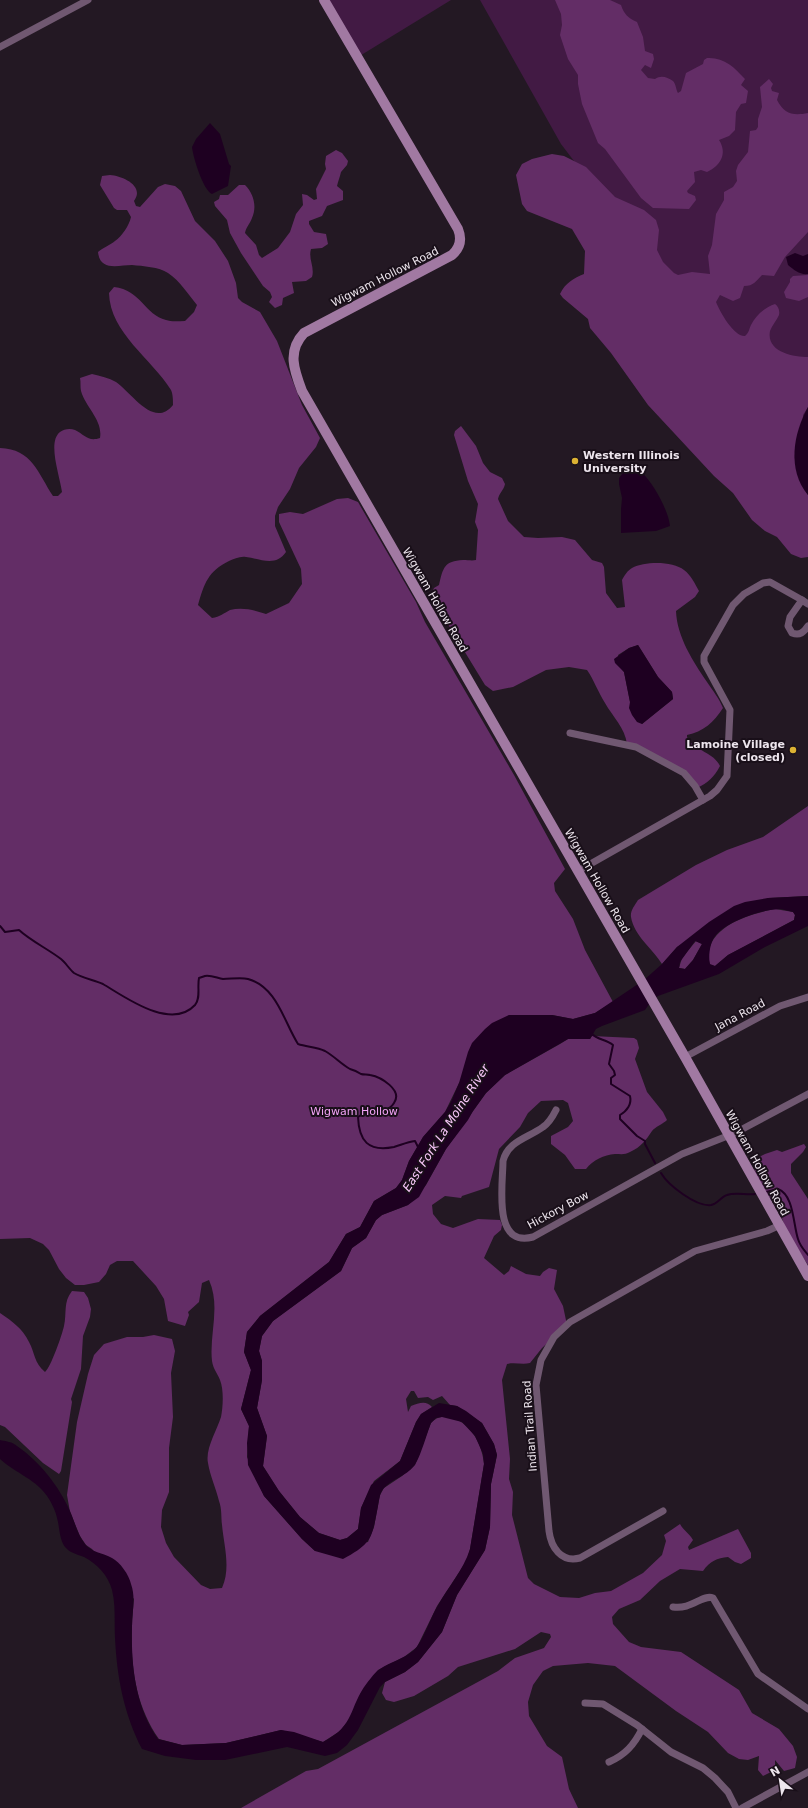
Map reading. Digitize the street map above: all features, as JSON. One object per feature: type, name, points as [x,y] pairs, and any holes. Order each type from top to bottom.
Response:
[{"type":"street","points":[[0,47],[88,0]]},
{"type":"street","name":"Wigwam Hollow Road","points":[[324,0],[458,229],[461,238],[459,246],[452,255],[304,333],[296,343],[292,355],[302,391],[685,1058],[778,1226],[808,1276]]},
{"type":"street","points":[[578,871],[703,800],[717,790],[727,776],[730,715],[728,704],[704,662],[704,656],[733,605],[751,590],[763,583],[770,582],[805,602],[790,617],[788,626],[792,633],[803,633],[808,626]]},
{"type":"street","points":[[570,733],[636,746],[684,773],[695,786],[703,800]]},
{"type":"street","name":"Jana Road","points":[[685,1058],[780,1006],[808,997]]},
{"type":"street","points":[[728,1135],[808,1094]]},
{"type":"street","name":"Hickory Bow","points":[[556,1110],[543,1127],[511,1146],[504,1155],[503,1220],[508,1230],[516,1237],[528,1239],[533,1237],[682,1154],[728,1135]]},
{"type":"street","name":"Indian Trail Road","points":[[663,1511],[580,1558],[565,1558],[555,1550],[552,1546],[549,1531],[536,1385],[541,1360],[548,1346],[562,1329],[570,1322],[608,1300],[695,1252],[767,1231],[778,1226]]},
{"type":"street","points":[[673,1607],[684,1608],[707,1596],[713,1598],[758,1674],[808,1709]]},
{"type":"street","points":[[585,1703],[602,1704],[642,1729],[664,1748],[709,1773],[728,1792],[736,1808]]},
{"type":"street","points":[[609,1762],[617,1758],[632,1746],[642,1729]]},
{"type":"street","points":[[742,1808],[808,1772]]},
{"type":"shaded area","points":[[324,0],[451,0],[358,57]]},
{"type":"shaded area","points":[[480,0],[808,0],[808,407],[794,449],[561,144]]},
{"type":"green space","points":[[555,0],[610,0],[621,5],[627,15],[637,22],[643,37],[645,51],[653,54],[654,59],[651,68],[645,65],[641,70],[648,78],[655,79],[664,77],[673,81],[678,93],[681,91],[686,73],[703,64],[704,60],[707,58],[724,61],[733,67],[745,79],[741,85],[748,91],[746,103],[741,104],[736,112],[735,130],[729,136],[719,140],[722,145],[723,155],[719,163],[707,172],[701,170],[694,172],[695,182],[687,191],[695,196],[696,200],[689,209],[653,208],[641,198],[605,149],[598,143],[582,104],[578,84],[578,75],[568,59],[560,35],[562,25],[561,14]]},
{"type":"green space","points":[[769,79],[773,84],[771,88],[772,91],[779,93],[777,100],[786,111],[793,114],[808,113],[808,232],[785,257],[774,276],[762,275],[753,284],[744,286],[740,298],[733,301],[720,295],[716,302],[724,317],[736,333],[745,336],[758,315],[768,307],[775,304],[779,313],[770,331],[772,344],[782,352],[795,356],[808,357],[808,407],[803,415],[806,492],[808,495],[808,557],[801,558],[791,554],[777,537],[765,531],[752,520],[733,493],[714,476],[648,405],[611,353],[590,328],[588,319],[560,294],[570,281],[584,274],[585,251],[572,229],[527,211],[522,204],[516,175],[522,164],[532,159],[552,154],[564,156],[586,167],[615,197],[644,210],[656,220],[659,230],[657,250],[663,262],[674,273],[678,275],[692,272],[710,274],[708,256],[712,245],[716,214],[724,200],[724,192],[733,187],[737,181],[736,171],[738,165],[748,152],[750,131],[756,130],[758,127],[758,119],[762,107],[760,87]]},
{"type":"green space","points":[[336,150],[342,153],[348,161],[347,165],[341,172],[337,186],[343,191],[343,200],[327,206],[322,216],[309,221],[309,224],[314,232],[326,234],[328,244],[322,248],[311,249],[310,256],[313,270],[312,277],[306,281],[292,282],[294,293],[283,298],[282,305],[275,308],[269,302],[272,297],[270,292],[263,286],[241,253],[230,233],[227,220],[215,206],[214,202],[219,199],[220,195],[228,195],[239,185],[245,185],[251,192],[254,201],[254,214],[245,233],[256,245],[259,255],[262,258],[278,248],[290,232],[296,214],[303,205],[302,194],[307,195],[314,200],[317,199],[316,189],[326,169],[326,156]]},
{"type":"green space","name":"Wigwam Hollow","points":[[110,175],[121,177],[135,186],[137,196],[134,201],[136,206],[140,207],[158,187],[165,184],[175,186],[181,191],[195,221],[215,241],[228,261],[236,283],[238,298],[242,302],[260,312],[277,341],[302,405],[320,438],[316,447],[299,468],[290,489],[278,507],[275,516],[275,526],[286,552],[282,557],[273,561],[242,557],[233,559],[222,565],[216,569],[205,584],[198,605],[212,618],[220,616],[230,610],[239,609],[253,610],[266,614],[289,603],[302,584],[301,569],[279,522],[279,514],[290,512],[303,514],[337,499],[348,498],[358,502],[416,602],[425,622],[514,775],[565,869],[554,883],[555,891],[573,919],[585,950],[613,1002],[595,1013],[573,1019],[552,1015],[509,1015],[459,1083],[445,1112],[423,1137],[409,1161],[402,1180],[396,1188],[374,1201],[360,1227],[346,1234],[329,1262],[260,1316],[247,1332],[244,1352],[251,1370],[241,1409],[249,1426],[247,1457],[264,1496],[302,1539],[315,1551],[368,1542],[374,1527],[380,1495],[384,1488],[415,1465],[431,1423],[436,1419],[440,1417],[448,1417],[463,1423],[474,1434],[483,1456],[484,1464],[467,1560],[437,1606],[417,1647],[404,1657],[378,1670],[361,1693],[349,1720],[340,1731],[323,1742],[281,1730],[226,1743],[182,1745],[159,1739],[149,1723],[142,1707],[137,1689],[132,1654],[132,1617],[134,1599],[92,1549],[86,1545],[80,1536],[70,1512],[67,1495],[77,1422],[94,1355],[104,1344],[127,1337],[154,1335],[172,1339],[175,1351],[171,1373],[173,1417],[169,1448],[169,1492],[162,1510],[161,1527],[166,1543],[174,1557],[201,1585],[210,1589],[222,1588],[225,1580],[226,1565],[221,1510],[210,1473],[208,1452],[221,1417],[223,1398],[221,1384],[212,1361],[214,1300],[209,1280],[202,1283],[199,1302],[188,1312],[189,1315],[185,1326],[168,1321],[164,1299],[156,1286],[133,1261],[117,1261],[110,1265],[106,1274],[99,1282],[75,1285],[66,1278],[59,1269],[49,1250],[43,1244],[30,1238],[0,1239],[0,448],[11,449],[27,458],[38,471],[53,496],[58,496],[62,492],[54,451],[56,437],[60,432],[69,429],[75,430],[89,439],[100,438],[97,420],[81,391],[80,378],[92,374],[116,382],[143,407],[151,411],[158,413],[166,411],[173,405],[173,395],[171,390],[133,345],[116,321],[111,307],[109,293],[114,287],[123,289],[137,297],[153,313],[170,321],[185,321],[194,312],[197,305],[176,280],[168,273],[160,269],[136,265],[111,266],[102,262],[98,252],[120,236],[127,227],[131,217],[127,210],[117,210],[114,208],[100,185],[102,176]]},
{"type":"green space","points":[[808,275],[808,297],[799,301],[786,298],[784,292],[790,282],[790,279],[793,276]]},
{"type":"green space","points":[[461,426],[476,446],[483,463],[490,472],[502,478],[505,484],[498,499],[508,521],[524,537],[562,537],[575,540],[592,560],[602,563],[604,567],[606,593],[617,608],[625,607],[622,580],[632,568],[651,563],[673,565],[679,567],[691,577],[699,591],[695,597],[676,611],[679,630],[691,657],[723,708],[708,726],[693,734],[687,735],[690,742],[713,757],[720,766],[708,782],[697,788],[690,779],[627,744],[624,733],[587,670],[569,667],[546,670],[513,687],[493,691],[485,685],[435,603],[432,593],[434,588],[439,585],[445,566],[457,561],[476,560],[478,530],[475,522],[478,504],[468,481],[454,435],[455,431]],"holes":[[[638,645],[658,677],[672,692],[673,699],[642,724],[630,702],[624,672],[621,668],[618,655],[629,648]]]},
{"type":"green space","points":[[808,806],[808,896],[768,898],[677,947],[662,964],[640,936],[633,924],[631,913],[638,900],[696,865],[727,850],[763,837]]},
{"type":"green space","points":[[775,909],[793,912],[795,915],[794,920],[728,955],[715,966],[710,965],[709,952],[712,941],[719,932],[740,919]]},
{"type":"green space","points":[[696,941],[702,944],[693,960],[685,969],[679,968],[682,958]]},
{"type":"green space","points":[[592,1036],[634,1038],[637,1040],[639,1048],[635,1059],[647,1092],[663,1112],[667,1120],[653,1130],[643,1143],[634,1150],[626,1154],[615,1154],[603,1157],[592,1163],[586,1169],[575,1169],[565,1155],[551,1144],[551,1136],[568,1127],[573,1121],[568,1103],[563,1100],[541,1101],[528,1113],[520,1127],[499,1149],[489,1187],[462,1196],[461,1198],[445,1196],[432,1205],[433,1214],[441,1224],[453,1228],[478,1219],[500,1220],[502,1225],[501,1230],[494,1236],[484,1258],[504,1275],[509,1271],[511,1266],[526,1274],[540,1276],[549,1268],[557,1270],[554,1289],[563,1306],[567,1325],[542,1348],[530,1363],[507,1364],[502,1380],[510,1459],[509,1479],[513,1492],[512,1515],[528,1578],[534,1584],[560,1597],[579,1598],[595,1593],[611,1591],[643,1573],[662,1555],[666,1541],[664,1535],[680,1524],[693,1540],[688,1547],[689,1550],[738,1529],[751,1553],[751,1558],[741,1564],[728,1557],[720,1558],[711,1562],[703,1571],[680,1569],[660,1581],[640,1600],[619,1609],[612,1617],[613,1624],[629,1642],[641,1647],[681,1652],[739,1690],[752,1713],[779,1729],[793,1746],[797,1757],[795,1768],[784,1771],[775,1760],[775,1770],[763,1776],[758,1770],[759,1756],[748,1760],[739,1759],[728,1753],[708,1732],[676,1711],[615,1666],[588,1663],[553,1666],[543,1671],[533,1685],[528,1702],[529,1716],[547,1746],[562,1757],[569,1789],[578,1808],[241,1808],[306,1771],[318,1769],[498,1671],[515,1658],[544,1648],[551,1637],[550,1634],[541,1632],[515,1649],[458,1667],[448,1676],[414,1696],[394,1702],[386,1700],[382,1693],[385,1682],[405,1672],[418,1662],[442,1632],[457,1595],[485,1550],[490,1527],[491,1484],[497,1455],[494,1444],[482,1423],[457,1406],[450,1405],[442,1396],[433,1400],[428,1397],[418,1398],[414,1391],[411,1391],[406,1399],[408,1412],[411,1406],[420,1403],[427,1403],[432,1407],[421,1414],[416,1422],[400,1461],[374,1481],[361,1508],[358,1529],[347,1538],[340,1540],[319,1533],[300,1517],[279,1491],[263,1466],[267,1436],[257,1408],[262,1380],[262,1361],[259,1351],[262,1336],[273,1321],[341,1271],[352,1248],[366,1238],[376,1220],[382,1215],[408,1205],[426,1185],[446,1149],[486,1093],[505,1075],[568,1039],[590,1039]]},
{"type":"green space","points":[[804,1144],[806,1147],[803,1152],[791,1164],[791,1173],[808,1199],[808,1265],[786,1231],[777,1208],[756,1178],[753,1162],[765,1154],[777,1150],[782,1152]]},
{"type":"green space","points":[[72,1291],[84,1292],[88,1298],[91,1309],[90,1317],[83,1336],[81,1369],[71,1399],[72,1402],[61,1471],[59,1474],[43,1463],[5,1427],[0,1425],[0,1313],[20,1329],[31,1346],[41,1369],[45,1372],[53,1358],[61,1336],[65,1321],[66,1303]]},
{"type":"water","points":[[210,123],[220,134],[229,164],[231,166],[228,186],[212,194],[202,180],[196,165],[192,147],[196,139]]},
{"type":"water","points":[[795,253],[803,256],[808,254],[808,274],[800,273],[788,265],[786,257]]},
{"type":"water","points":[[808,407],[808,495],[801,485],[797,474],[794,452],[799,429]]},
{"type":"water","points":[[630,470],[642,473],[651,483],[664,505],[670,526],[656,531],[621,533],[622,498],[619,478],[623,473]]},
{"type":"water","points":[[638,645],[658,677],[672,692],[673,699],[642,724],[637,722],[632,715],[629,708],[630,702],[624,672],[615,663],[614,659],[629,648]]},
{"type":"water","name":"East Fork La Moine River","points":[[808,896],[808,926],[765,947],[719,974],[658,996],[652,1000],[645,1010],[596,1029],[590,1039],[568,1039],[505,1075],[486,1093],[446,1149],[419,1197],[408,1205],[382,1215],[376,1220],[366,1238],[352,1248],[341,1271],[273,1321],[262,1336],[259,1351],[262,1361],[262,1380],[257,1408],[267,1436],[263,1466],[279,1491],[300,1517],[319,1533],[340,1540],[347,1538],[358,1529],[361,1508],[371,1485],[400,1461],[416,1422],[421,1414],[439,1403],[457,1406],[482,1423],[494,1444],[497,1455],[491,1484],[490,1527],[485,1550],[457,1595],[442,1632],[418,1662],[405,1672],[385,1682],[380,1687],[358,1730],[347,1745],[337,1753],[325,1756],[287,1747],[225,1760],[196,1760],[165,1756],[142,1749],[130,1723],[122,1695],[116,1653],[114,1602],[112,1590],[108,1580],[101,1570],[93,1563],[84,1557],[71,1552],[64,1546],[61,1539],[56,1513],[49,1499],[33,1482],[0,1459],[0,1440],[15,1445],[41,1467],[60,1492],[85,1544],[94,1551],[109,1556],[115,1560],[124,1569],[130,1580],[133,1594],[132,1655],[136,1685],[144,1713],[158,1739],[182,1745],[226,1743],[281,1730],[294,1732],[323,1742],[334,1736],[350,1716],[361,1692],[375,1673],[410,1653],[417,1647],[437,1607],[463,1565],[470,1549],[484,1464],[483,1454],[475,1436],[462,1422],[442,1417],[436,1418],[431,1423],[421,1452],[414,1466],[384,1488],[379,1499],[372,1532],[366,1543],[343,1559],[315,1551],[302,1539],[264,1496],[248,1465],[247,1443],[249,1426],[241,1409],[251,1370],[244,1352],[247,1332],[260,1316],[329,1262],[346,1234],[360,1227],[374,1201],[396,1188],[402,1180],[409,1161],[423,1137],[445,1112],[451,1102],[472,1043],[492,1023],[509,1015],[552,1015],[573,1019],[595,1013],[644,980],[662,964],[677,947],[709,922],[734,906],[745,902],[768,898]],"holes":[[[781,909],[793,912],[795,915],[794,920],[728,955],[715,966],[710,964],[709,953],[711,945],[716,935],[722,930],[746,917],[765,911]],[[695,941],[702,944],[693,960],[685,969],[679,968],[680,962]]]},
{"type":"waterway","name":"East Fork La Moine River","points":[[0,926],[5,932],[19,930],[61,959],[77,975],[103,984],[135,1003],[161,1013],[174,1015],[185,1012],[195,1005],[198,999],[199,978],[205,976],[223,979],[245,978],[258,983],[266,989],[279,1006],[298,1044],[325,1051],[350,1069],[361,1074],[380,1078],[390,1085],[396,1093],[396,1098],[391,1107],[386,1110],[367,1113],[358,1117],[360,1133],[367,1143],[378,1148],[385,1148],[415,1141],[419,1149]]},
{"type":"waterway","points":[[591,1033],[613,1045],[609,1064],[615,1075],[611,1078],[611,1084],[630,1096],[628,1107],[620,1115],[620,1119],[637,1136],[645,1141],[645,1144],[655,1163]]},
{"type":"waterway","points":[[661,1173],[676,1189],[690,1199],[705,1205],[711,1205],[730,1194],[755,1194]]},
{"type":"waterway","points":[[766,1192],[778,1189],[787,1197],[792,1211],[796,1233],[802,1248],[808,1255]]},
{"type":"place","name":"Western Illinois University","points":[[575,461]]},
{"type":"place","name":"Lamoine Village (closed)","points":[[793,750]]}]
